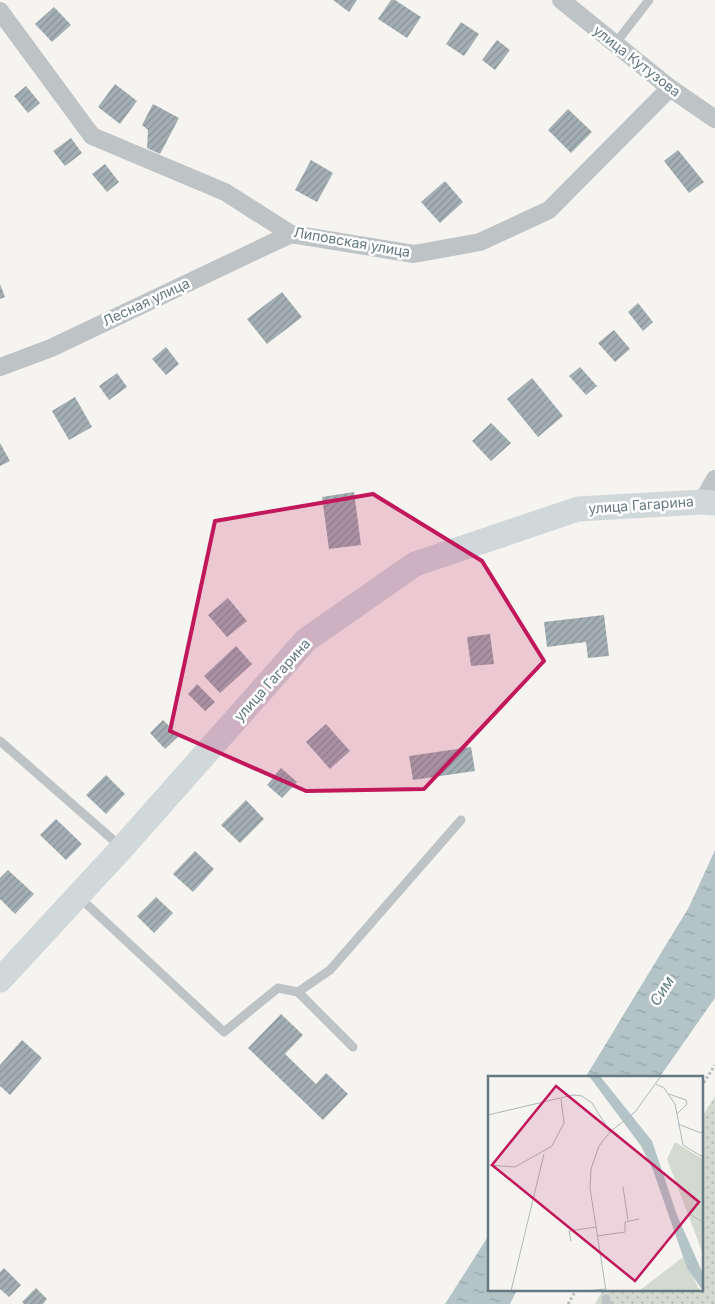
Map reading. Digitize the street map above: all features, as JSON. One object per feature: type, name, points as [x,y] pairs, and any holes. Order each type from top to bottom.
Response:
[{"type":"street","name":"улица Кутузова","points":[[561,0],[670,88],[715,119]]},
{"type":"street","name":"Липовская улица","points":[[0,11],[92,136],[225,192],[291,234],[414,254],[480,242],[549,210],[670,88]]},
{"type":"street","name":"Лесная улица","points":[[0,367],[51,348],[291,234]]},
{"type":"street","points":[[708,502],[715,479]]},
{"type":"street","name":"улица Гагарина","points":[[0,980],[122,848],[306,640],[415,564],[578,509],[708,502]]},
{"type":"lane","points":[[616,44],[649,0]]},
{"type":"lane","points":[[0,741],[122,848]]},
{"type":"lane","points":[[298,992],[330,970],[462,820]]},
{"type":"lane","points":[[77,895],[224,1032],[278,988],[298,992],[353,1047]]},
{"type":"path","points":[[702,1085],[715,1065]]},
{"type":"path","points":[[568,1304],[575,1292]]},
{"type":"highlighted area","points":[[373,494],[482,561],[544,661],[424,789],[306,791],[170,731],[215,521]]},
{"type":"shaded area","points":[[715,1096],[715,1304],[595,1304],[602,1292],[702,1292],[702,1117]]},
{"type":"water","name":"Сим","points":[[715,850],[715,998],[660,1076],[586,1076],[689,907]]},
{"type":"water","points":[[488,1237],[488,1292],[516,1292],[510,1304],[445,1304]]},
{"type":"building","points":[[333,0],[357,0],[349,12]]},
{"type":"building","points":[[391,0],[395,0],[421,17],[407,38],[378,19]]},
{"type":"building","points":[[54,7],[71,25],[52,42],[35,24]]},
{"type":"building","points":[[461,22],[479,34],[464,56],[446,44]]},
{"type":"building","points":[[497,40],[510,50],[495,70],[482,60]]},
{"type":"building","points":[[115,84],[137,101],[120,124],[98,107]]},
{"type":"building","points":[[26,86],[40,103],[28,113],[14,96]]},
{"type":"building","points":[[153,104],[179,118],[160,154],[147,148],[148,130],[142,125]]},
{"type":"building","points":[[568,109],[592,132],[571,153],[548,130]]},
{"type":"building","points":[[71,138],[82,153],[65,166],[53,151]]},
{"type":"building","points":[[678,150],[704,182],[689,193],[664,161]]},
{"type":"building","points":[[311,160],[333,173],[317,202],[295,190]]},
{"type":"building","points":[[105,164],[119,182],[107,192],[92,174]]},
{"type":"building","points":[[445,181],[463,202],[440,223],[421,202]]},
{"type":"building","points":[[0,284],[5,297],[0,299]]},
{"type":"building","points":[[282,292],[302,317],[267,344],[247,319]]},
{"type":"building","points":[[638,303],[653,322],[643,331],[628,312]]},
{"type":"building","points":[[614,330],[630,349],[615,362],[598,343]]},
{"type":"building","points":[[166,347],[179,364],[166,375],[152,359]]},
{"type":"building","points":[[580,367],[597,386],[586,395],[569,376]]},
{"type":"building","points":[[117,373],[127,387],[109,400],[99,386]]},
{"type":"building","points":[[532,378],[563,416],[538,437],[507,399]]},
{"type":"building","points":[[75,397],[92,427],[69,440],[52,411]]},
{"type":"building","points":[[491,423],[511,443],[491,461],[472,441]]},
{"type":"building","points":[[0,443],[10,461],[0,466]]},
{"type":"building","points":[[354,492],[361,545],[329,549],[322,497]]},
{"type":"building","points":[[228,598],[247,621],[227,637],[208,615]]},
{"type":"building","points":[[604,615],[609,656],[588,658],[586,642],[547,647],[544,622]]},
{"type":"building","points":[[490,634],[494,664],[471,666],[467,637]]},
{"type":"building","points":[[236,646],[252,664],[220,693],[204,676]]},
{"type":"building","points":[[197,684],[215,702],[205,711],[188,694]]},
{"type":"building","points":[[163,720],[179,736],[165,749],[150,733]]},
{"type":"building","points":[[326,724],[350,751],[330,769],[306,742]]},
{"type":"building","points":[[471,747],[475,771],[413,780],[409,756]]},
{"type":"building","points":[[281,768],[297,782],[282,798],[267,785]]},
{"type":"building","points":[[106,775],[125,794],[106,814],[86,795]]},
{"type":"building","points":[[246,800],[264,819],[240,843],[221,825]]},
{"type":"building","points":[[56,819],[82,844],[66,860],[40,835]]},
{"type":"building","points":[[195,851],[214,869],[193,892],[173,874]]},
{"type":"building","points":[[8,870],[34,894],[15,914],[0,899],[0,878]]},
{"type":"building","points":[[156,897],[173,913],[154,933],[137,916]]},
{"type":"building","points":[[281,1014],[303,1035],[285,1054],[316,1084],[326,1073],[348,1094],[323,1120],[248,1048]]},
{"type":"building","points":[[22,1040],[42,1058],[10,1095],[0,1086],[0,1065]]},
{"type":"building","points":[[4,1268],[21,1285],[9,1297],[0,1289],[0,1272]]},
{"type":"building","points":[[36,1288],[47,1299],[43,1304],[24,1304],[22,1302]]}]
